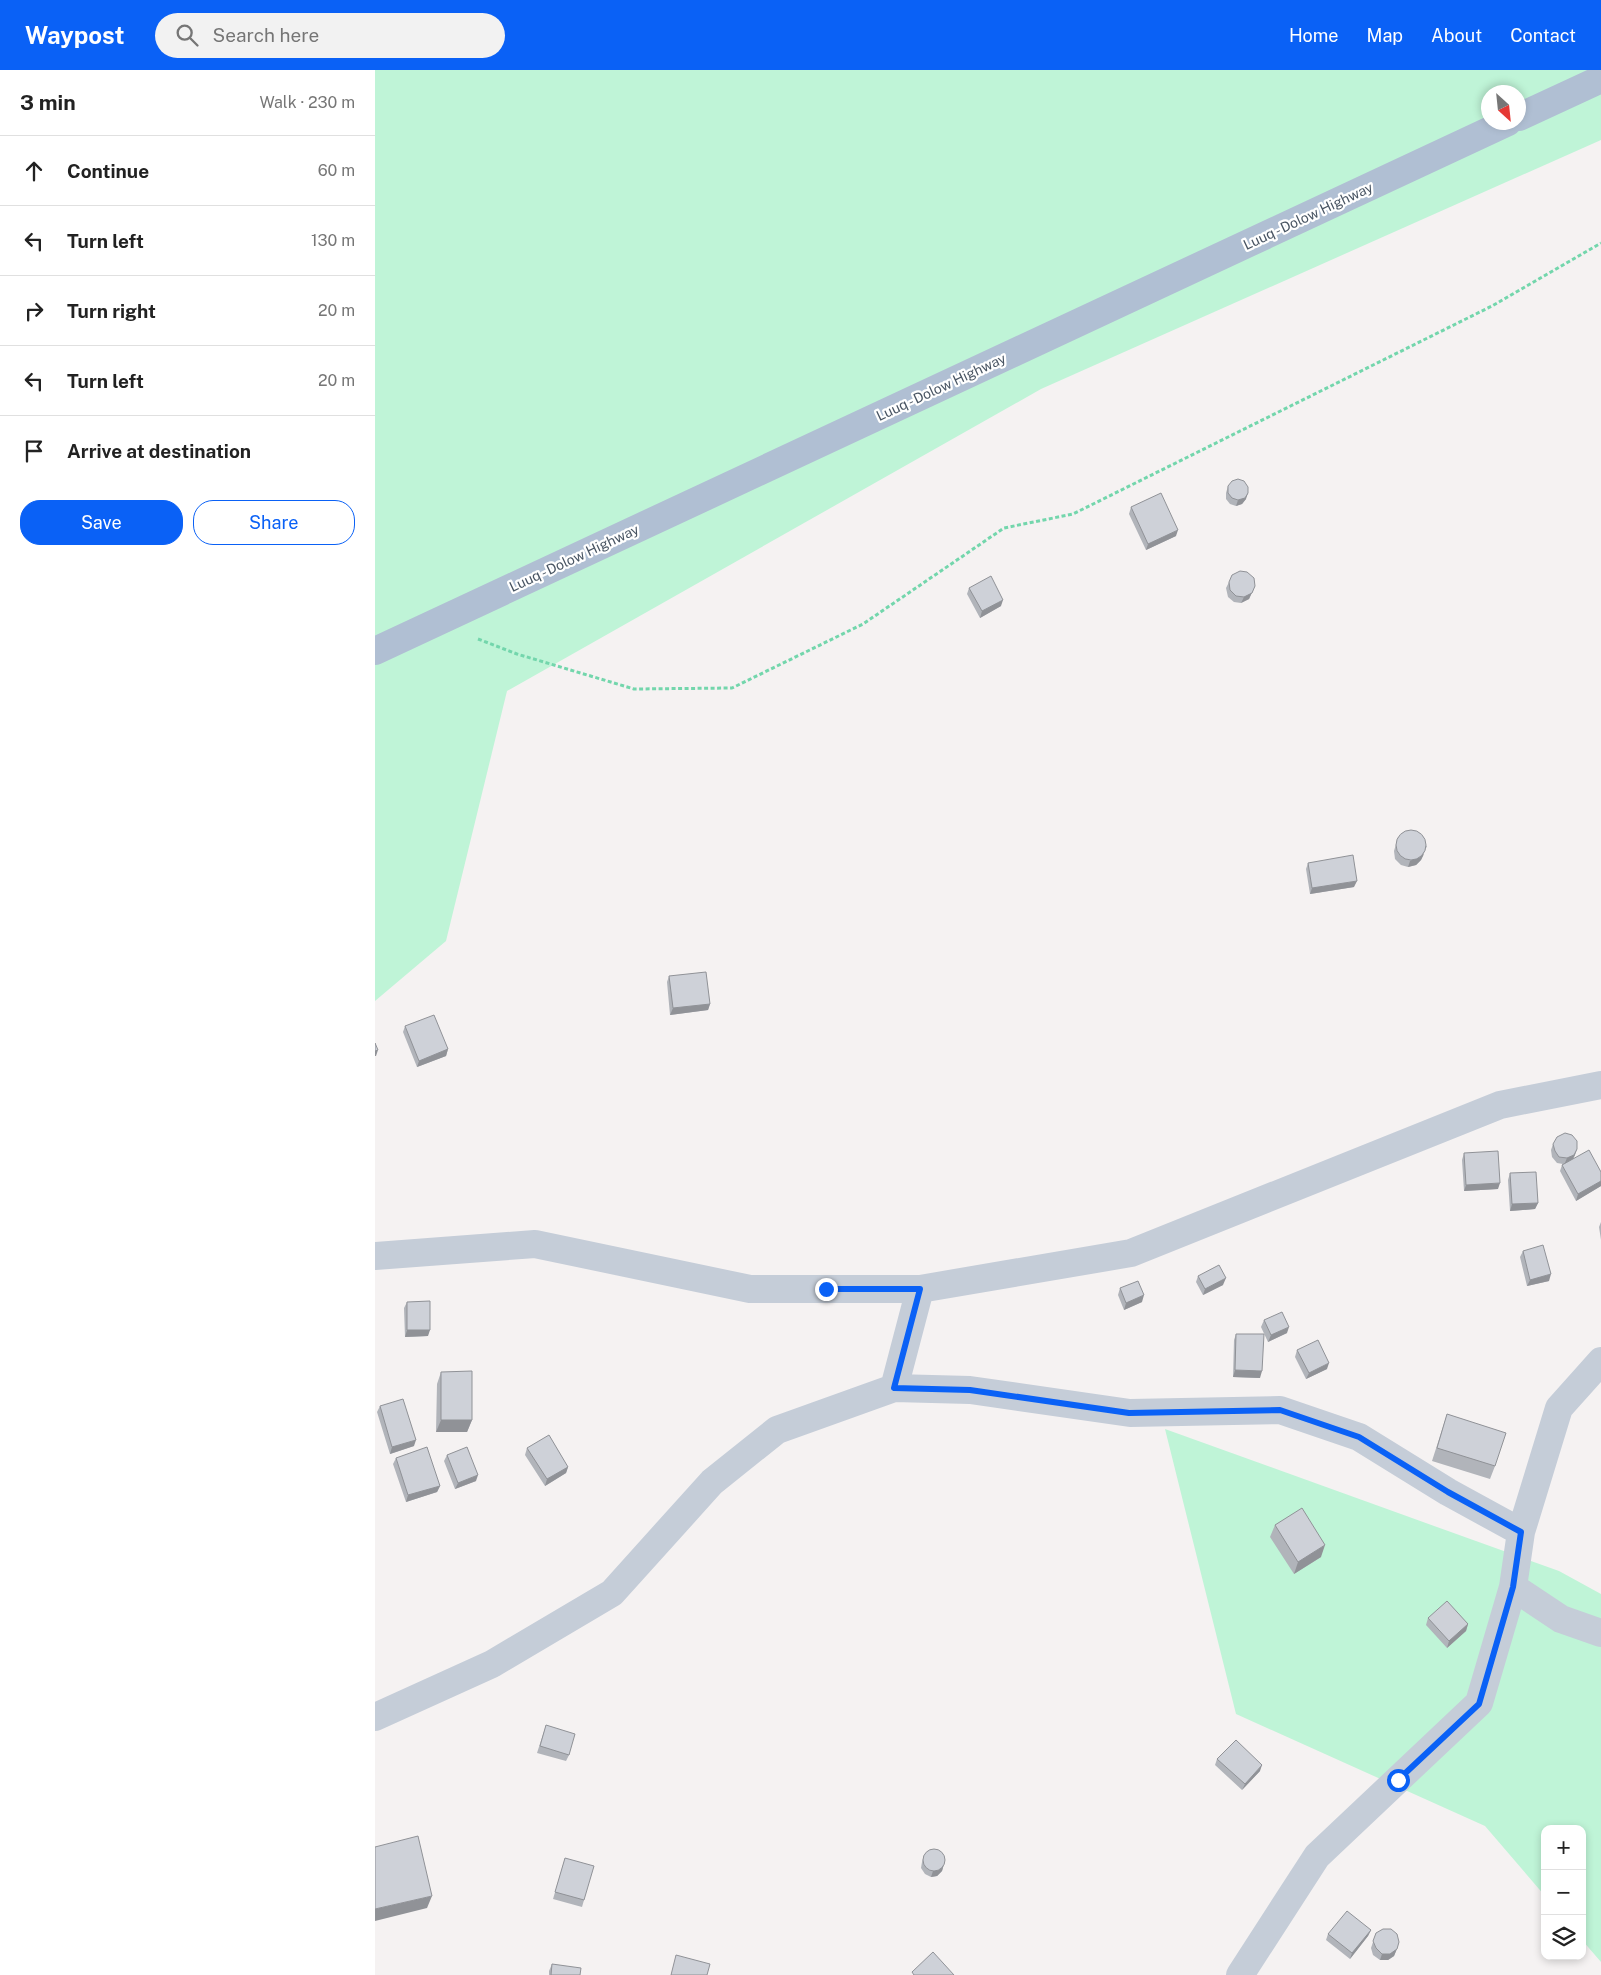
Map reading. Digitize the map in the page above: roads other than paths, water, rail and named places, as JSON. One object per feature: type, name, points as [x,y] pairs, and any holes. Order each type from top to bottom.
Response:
[{"type":"main road","points":[[1526,115],[1601,79]]},
{"type":"main road","name":"Luuq - Dolow Highway","points":[[375,651],[1491,130]]},
{"type":"street","points":[[375,1256],[535,1244],[750,1289],[920,1289],[1131,1253],[1500,1105],[1601,1085]]},
{"type":"street","points":[[894,1388],[920,1289]]},
{"type":"street","points":[[1240,1975],[1317,1856],[1479,1704],[1513,1587],[1521,1532],[1559,1408],[1601,1361]]},
{"type":"street","points":[[375,1717],[492,1664],[612,1593],[712,1482],[777,1430],[894,1388],[970,1390],[1129,1413],[1280,1410],[1359,1437],[1448,1492],[1521,1532]]},
{"type":"street","points":[[1513,1587],[1561,1619],[1601,1633]]}]
